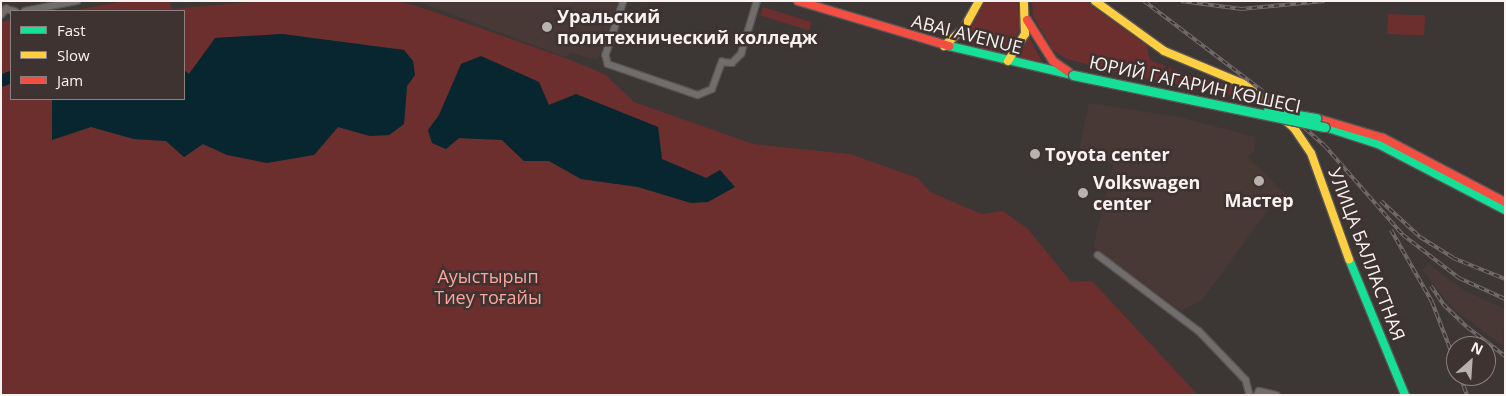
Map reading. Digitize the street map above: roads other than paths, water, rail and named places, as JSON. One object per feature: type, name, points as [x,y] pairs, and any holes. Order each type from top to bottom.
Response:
[{"type":"main road","name":"ABAI AVENUE","points":[[798,1],[944,46],[1073,75]]},
{"type":"main road","points":[[944,46],[964,28],[979,1]]},
{"type":"main road","name":"УЛИЦА БАЛЛАСТНАЯ","points":[[1095,1],[1164,51],[1246,85],[1294,128],[1304,141],[1320,176],[1341,240],[1405,395]]},
{"type":"main road","points":[[1008,60],[1022,41],[1026,20],[1024,2]]},
{"type":"main road","points":[[1026,20],[1053,61],[1073,75]]},
{"type":"main road","name":"ЮРИЙ ГАГАРИН КӨШЕСІ","points":[[1073,75],[1316,118],[1383,138],[1505,202]]},
{"type":"main road","name":"ЮРИЙ ГАГАРИН КӨШЕСІ","points":[[1073,75],[1325,127],[1378,144],[1505,210]]},
{"type":"street","points":[[30,10],[76,1]]},
{"type":"street","points":[[624,1],[606,55],[608,64],[698,94],[712,89],[722,62],[732,63],[741,54],[757,1]]},
{"type":"street","points":[[1,15],[6,9],[11,10]]},
{"type":"street","points":[[1098,255],[1199,331],[1246,380],[1250,395]]},
{"type":"street","points":[[1258,395],[1259,391],[1277,395]]},
{"type":"water","points":[[282,34],[404,50],[413,61],[415,75],[407,86],[404,124],[389,135],[370,136],[338,127],[314,155],[267,163],[227,155],[203,144],[184,157],[166,141],[134,139],[91,127],[52,140],[52,100],[185,100],[185,71],[189,74],[215,38]]},
{"type":"water","points":[[481,56],[539,82],[549,105],[576,94],[658,127],[662,159],[706,178],[720,170],[735,187],[708,202],[691,203],[638,187],[581,179],[549,161],[524,161],[502,140],[459,138],[446,149],[432,143],[428,130],[439,115],[461,64]]},
{"type":"waterway","points":[[1,81],[10,77]]},
{"type":"railway","points":[[1144,1],[1264,92],[1325,146],[1403,235],[1459,278],[1505,299]]},
{"type":"railway","points":[[1181,1],[1241,9],[1325,1]]},
{"type":"railway","points":[[1381,201],[1420,237],[1453,258],[1505,279]]},
{"type":"railway","points":[[1391,230],[1432,302],[1446,338]]},
{"type":"railway","points":[[1431,286],[1443,304],[1467,327],[1505,356]]},
{"type":"railway","points":[[1464,386],[1467,395]]},
{"type":"place","name":"Уральский политехнический колледж","points":[[547,27]]},
{"type":"place","name":"Toyota center","points":[[1035,154]]},
{"type":"place","name":"Мастер","points":[[1259,181]]},
{"type":"place","name":"Volkswagen center","points":[[1083,193]]},
{"type":"park label","name":"Ауыстырып Тиеу тоғайы","points":[[488,287]]}]
